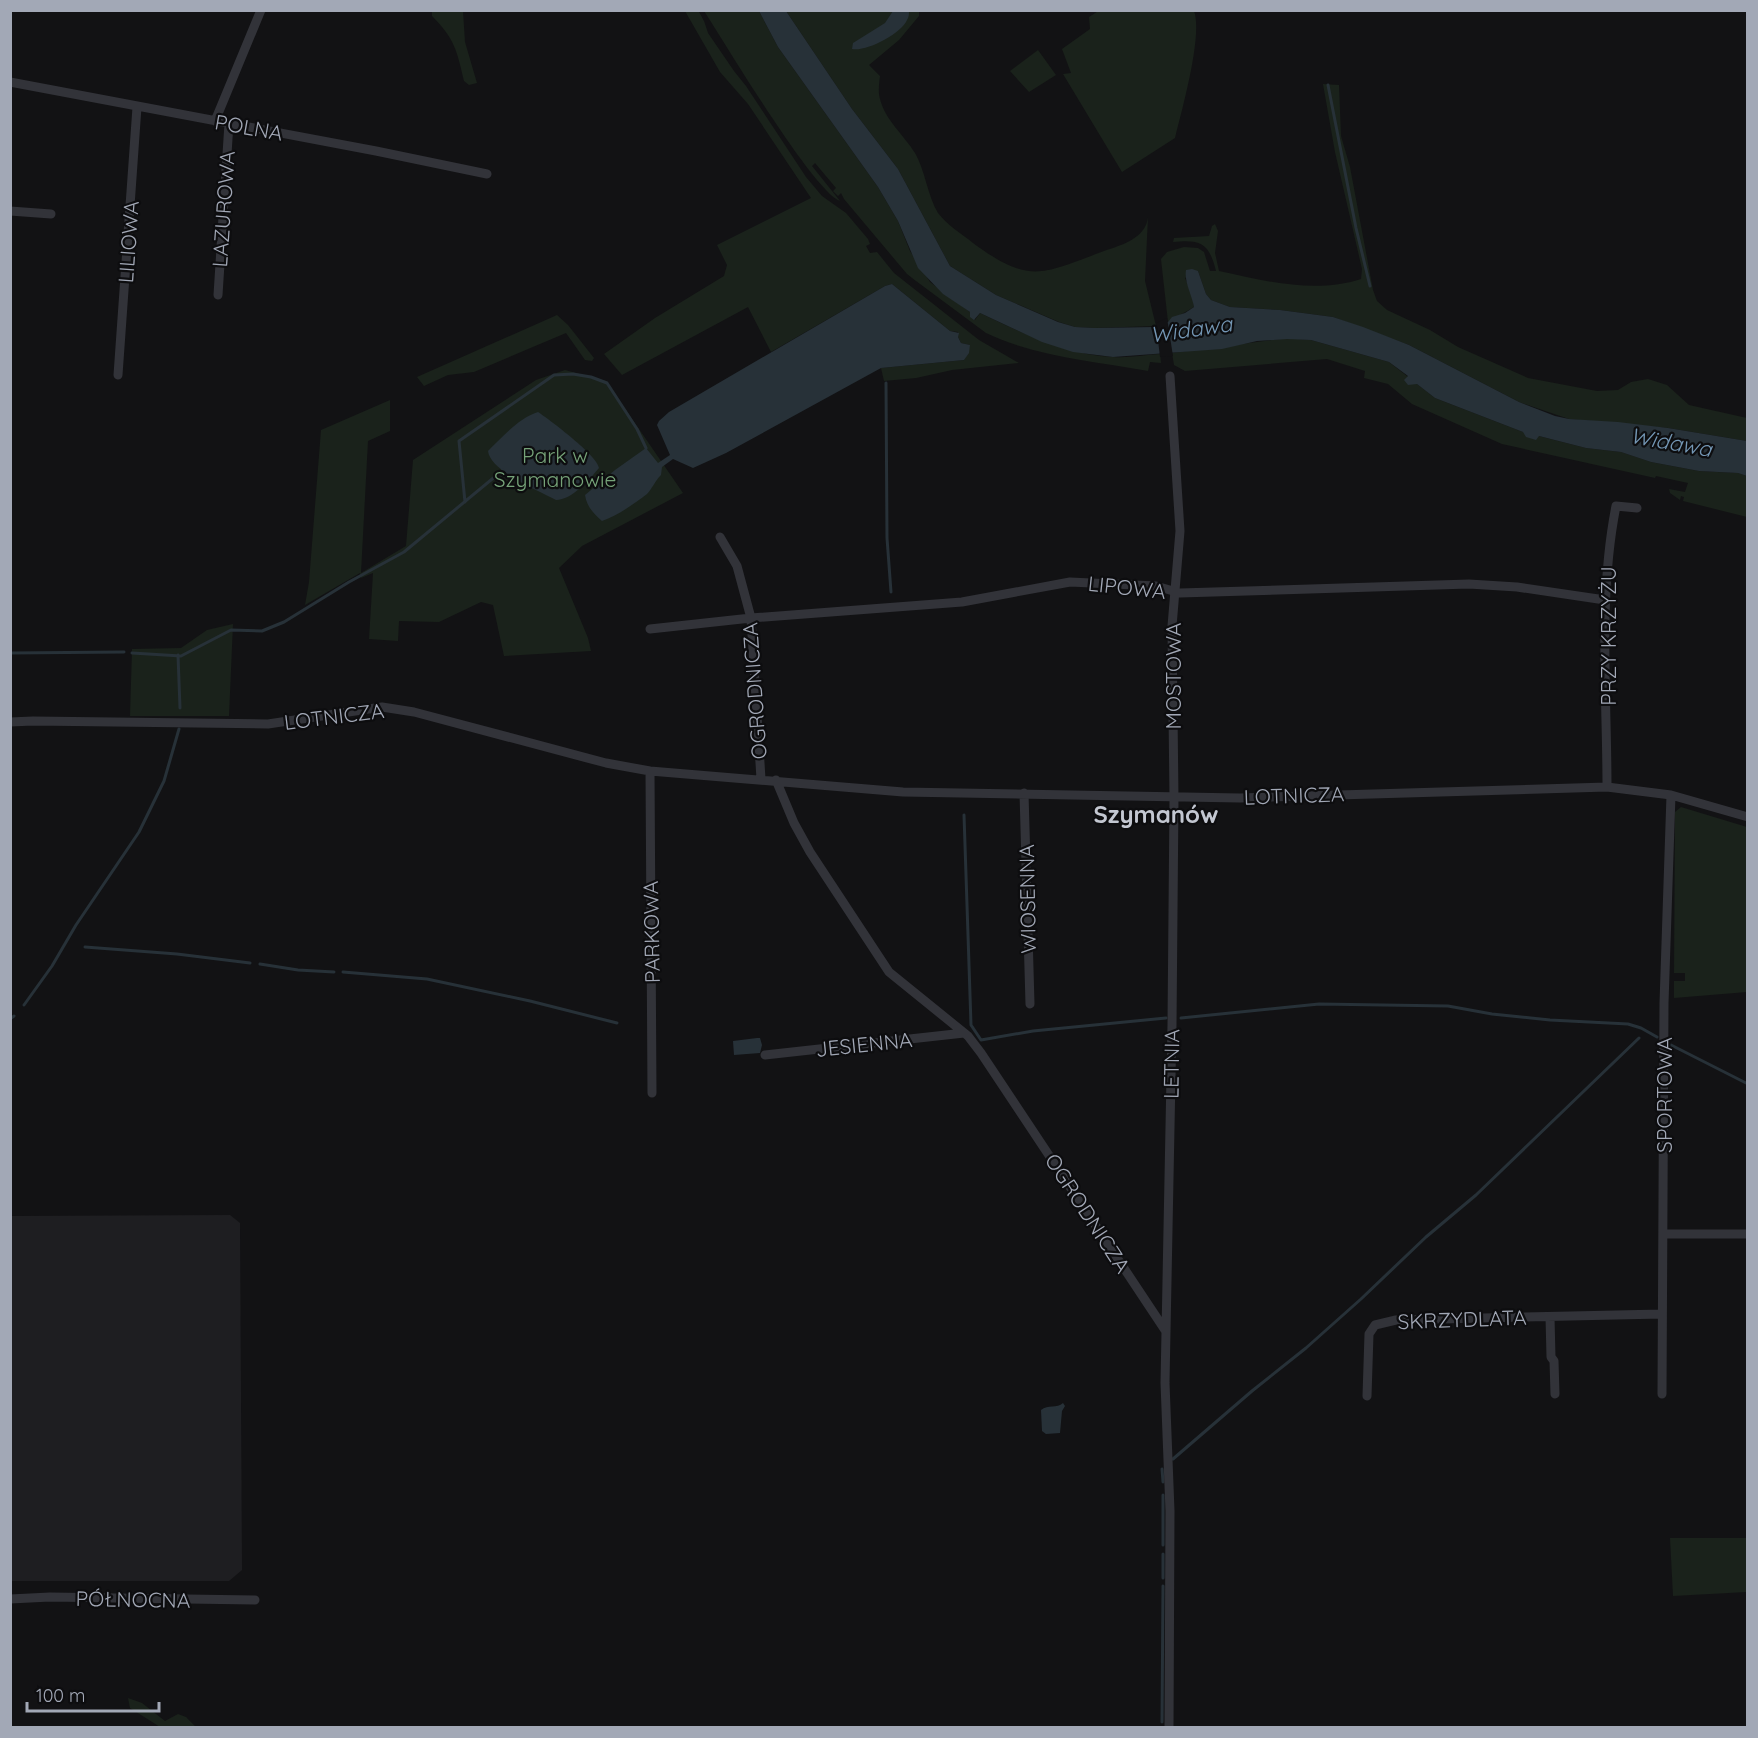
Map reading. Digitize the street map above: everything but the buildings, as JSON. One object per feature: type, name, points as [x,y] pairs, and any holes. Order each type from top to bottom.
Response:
[{"type":"street","points":[[215,121],[261,11]]},
{"type":"street","name":"POLNA","points":[[10,82],[487,174]]},
{"type":"street","name":"LILIOWA","points":[[118,375],[137,107]]},
{"type":"street","name":"LAZUROWA","points":[[218,295],[229,123]]},
{"type":"street","points":[[10,211],[51,214]]},
{"type":"street","name":"MOSTOWA","points":[[1170,376],[1180,531],[1173,591],[1172,626],[1174,798]]},
{"type":"street","name":"PRZY KRZYŻU","points":[[1607,787],[1605,600],[1610,537],[1616,506],[1637,508]]},
{"type":"street","name":"OGRODNICZA","points":[[720,537],[737,566],[751,618],[767,779],[810,852],[889,972],[964,1033],[981,1053],[1165,1330]]},
{"type":"street","name":"LIPOWA","points":[[650,629],[751,618],[962,602],[1070,582],[1156,586],[1180,593],[1469,584],[1517,587],[1605,600]]},
{"type":"street","name":"LOTNICZA","points":[[10,723],[33,721],[268,724],[382,707],[424,714],[606,763],[650,771],[903,792],[1174,798],[1607,787],[1671,795],[1748,817]]},
{"type":"street","name":"PARKOWA","points":[[650,771],[652,1093]]},
{"type":"street","name":"WIOSENNA","points":[[1024,793],[1030,1004]]},
{"type":"street","name":"SPORTOWA","points":[[1662,1394],[1664,1003],[1671,795]]},
{"type":"street","name":"LETNIA","points":[[1165,1330],[1172,1037],[1174,798]]},
{"type":"street","name":"JESIENNA","points":[[765,1055],[964,1033]]},
{"type":"street","points":[[1663,1234],[1748,1234]]},
{"type":"street","name":"SKRZYDLATA","points":[[1366,1396],[1369,1334],[1375,1324],[1396,1320],[1662,1314]]},
{"type":"street","name":"SKRZYDLATA","points":[[1550,1317],[1551,1357],[1554,1361],[1556,1394]]},
{"type":"street","points":[[1165,1330],[1166,1444],[1170,1511],[1169,1728]]},
{"type":"street","name":"PÓŁNOCNA","points":[[10,1599],[255,1600]]},
{"type":"shaded area","points":[[230,1215],[240,1223],[242,1570],[229,1581],[11,1581],[10,1216]]},
{"type":"green space","points":[[698,10],[708,33],[806,177],[822,196],[846,213],[868,239],[870,244],[866,246],[870,253],[877,252],[894,273],[979,340],[1019,363],[952,370],[916,378],[884,381],[881,368],[964,360],[970,345],[961,343],[958,332],[950,331],[892,284],[771,352],[748,307],[622,375],[604,354],[655,318],[724,276],[727,265],[717,245],[811,198],[748,104],[720,72],[685,11]]},
{"type":"green space","points":[[1100,10],[1194,11],[1196,22],[1194,54],[1175,138],[1122,172],[1063,74],[1071,73],[1062,49],[1090,29],[1089,17]]},
{"type":"green space","points":[[432,11],[463,11],[465,42],[477,83],[469,85],[464,81],[454,46],[446,32],[432,16]]},
{"type":"green space","points":[[704,11],[759,11],[778,47],[878,187],[898,221],[910,251],[930,282],[970,312],[975,320],[980,313],[1044,342],[1078,352],[1113,357],[1160,354],[1161,363],[1150,362],[1148,371],[1025,348],[986,333],[916,281],[907,274],[841,193],[838,196],[833,191],[836,188],[815,163],[812,166],[840,201],[827,191],[810,172]]},
{"type":"green space","points":[[786,11],[919,11],[919,16],[899,40],[869,65],[880,76],[879,94],[882,107],[915,153],[938,213],[955,229],[992,256],[1023,270],[1037,271],[1050,270],[1132,240],[1143,230],[1148,217],[1145,281],[1156,326],[1075,327],[996,295],[950,266],[898,169],[852,109]]},
{"type":"green space","points":[[1038,50],[1056,75],[1029,92],[1010,71]]},
{"type":"green space","points":[[1323,84],[1339,85],[1341,136],[1350,167],[1373,290],[1377,301],[1387,310],[1430,330],[1458,347],[1528,378],[1597,391],[1618,390],[1631,382],[1648,379],[1667,385],[1689,405],[1747,418],[1747,441],[1668,428],[1569,419],[1519,402],[1409,345],[1333,317],[1280,310],[1230,307],[1211,300],[1206,294],[1198,271],[1185,278],[1192,294],[1194,307],[1168,322],[1161,259],[1167,252],[1184,247],[1198,248],[1204,252],[1210,271],[1216,271],[1210,254],[1202,245],[1191,241],[1173,242],[1174,238],[1209,236],[1215,224],[1218,231],[1215,253],[1219,271],[1272,282],[1308,286],[1361,279],[1362,269],[1335,152]]},
{"type":"green space","points":[[557,315],[568,325],[594,358],[592,361],[585,360],[566,333],[474,372],[448,375],[424,386],[417,377]]},
{"type":"green space","points":[[1287,338],[1311,340],[1389,362],[1435,398],[1523,432],[1586,448],[1621,452],[1651,462],[1699,471],[1738,473],[1747,476],[1747,517],[1683,501],[1684,497],[1681,496],[1680,500],[1670,493],[1669,489],[1685,492],[1688,483],[1656,476],[1655,478],[1502,444],[1412,404],[1388,384],[1364,378],[1365,371],[1327,359],[1185,371],[1174,365],[1172,353]]},
{"type":"green space","name":"Park w Szymanowie","points":[[565,370],[606,381],[683,493],[582,546],[559,568],[588,638],[591,651],[504,656],[493,605],[481,602],[439,622],[399,621],[398,641],[369,639],[373,573],[361,578],[360,573],[305,605],[309,582],[321,430],[390,400],[390,431],[368,441],[361,573],[406,546],[413,460],[536,380]]},
{"type":"green space","points":[[233,624],[229,716],[130,716],[132,649],[181,648],[207,630]]},
{"type":"green space","points":[[1681,807],[1747,827],[1747,992],[1674,998],[1674,981],[1685,981],[1685,973],[1674,973],[1675,812]]},
{"type":"green space","points":[[1670,1538],[1747,1538],[1747,1592],[1673,1596]]},
{"type":"green space","points":[[128,1698],[142,1703],[165,1721],[178,1714],[186,1717],[196,1727],[160,1727],[130,1708]]},
{"type":"water","name":"Widawa","points":[[759,11],[786,11],[852,109],[898,169],[950,266],[996,295],[1075,327],[1154,327],[1194,307],[1186,275],[1186,270],[1192,269],[1198,271],[1206,294],[1211,300],[1230,307],[1280,310],[1333,317],[1363,327],[1409,345],[1519,402],[1555,416],[1668,428],[1747,441],[1747,476],[1738,473],[1699,471],[1651,462],[1621,452],[1586,448],[1539,436],[1536,440],[1526,437],[1523,432],[1435,398],[1417,384],[1408,385],[1404,380],[1408,376],[1389,362],[1311,340],[1257,341],[1222,349],[1113,357],[1073,352],[1042,342],[980,313],[974,320],[970,317],[970,312],[943,294],[918,268],[898,221],[878,187],[778,47]]},
{"type":"water","points":[[893,11],[909,11],[908,19],[898,31],[874,45],[852,49],[853,43],[885,23]]},
{"type":"water","points":[[892,284],[950,331],[959,333],[961,343],[970,345],[969,353],[964,360],[881,368],[726,453],[693,468],[673,459],[662,467],[661,475],[647,494],[614,516],[602,521],[591,509],[585,495],[646,448],[658,463],[670,455],[657,425],[669,412]]},
{"type":"water","points":[[538,412],[591,455],[599,468],[580,488],[562,499],[556,500],[506,473],[497,466],[488,451],[518,423]]},
{"type":"water","points":[[760,1038],[762,1045],[760,1053],[734,1055],[733,1041]]},
{"type":"water","points":[[1063,1403],[1065,1406],[1062,1411],[1060,1433],[1046,1434],[1042,1431],[1041,1410]]},
{"type":"pier","points":[[1167,318],[1173,356],[1160,357],[1156,323]]},
{"type":"waterway","points":[[1328,85],[1356,228],[1370,286]]},
{"type":"waterway","points":[[465,502],[459,441],[554,375],[573,374],[607,383],[637,429],[646,448]]},
{"type":"waterway","points":[[886,383],[887,538],[891,592]]},
{"type":"waterway","points":[[132,653],[181,656],[231,630],[262,631],[284,622],[404,552],[503,470]]},
{"type":"waterway","points":[[10,653],[124,652]]},
{"type":"waterway","points":[[178,655],[180,708]]},
{"type":"waterway","points":[[24,1005],[139,832],[164,781],[179,729]]},
{"type":"waterway","points":[[964,815],[971,1025],[981,1040],[1033,1031],[1166,1018]]},
{"type":"waterway","points":[[85,947],[177,954],[250,963]]},
{"type":"waterway","points":[[260,964],[298,970],[334,972]]},
{"type":"waterway","points":[[343,972],[427,979],[530,1001],[617,1023]]},
{"type":"waterway","points":[[1181,1018],[1319,1004],[1448,1006],[1492,1014],[1550,1020],[1628,1024],[1657,1037]]},
{"type":"waterway","points":[[10,1019],[14,1016]]},
{"type":"waterway","points":[[1173,1459],[1361,1299],[1426,1237],[1476,1195],[1639,1038]]},
{"type":"waterway","points":[[1671,1045],[1748,1084]]},
{"type":"waterway","points":[[1162,1469],[1163,1482]]},
{"type":"waterway","points":[[1163,1495],[1163,1545]]},
{"type":"waterway","points":[[1163,1554],[1163,1578]]},
{"type":"waterway","points":[[1162,1722],[1163,1586]]},
{"type":"district","name":"Szymanów","points":[[1156,814]]}]
